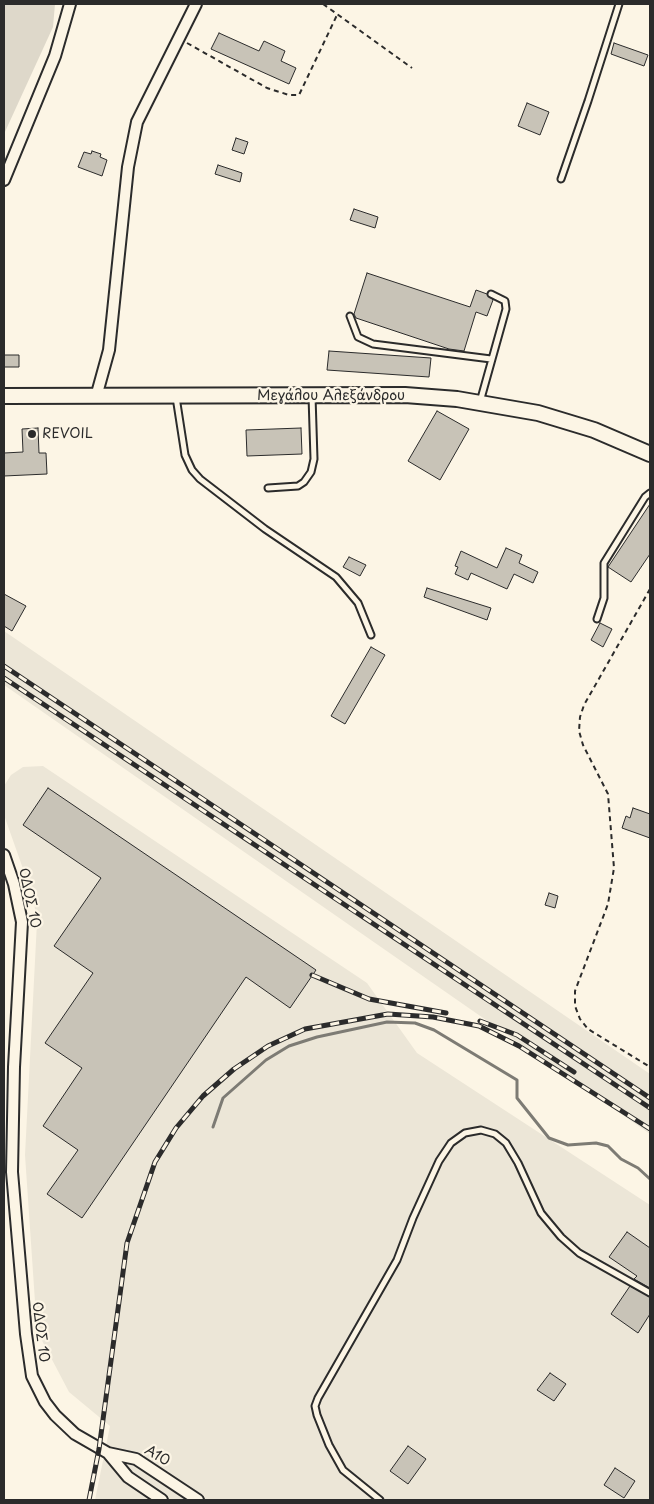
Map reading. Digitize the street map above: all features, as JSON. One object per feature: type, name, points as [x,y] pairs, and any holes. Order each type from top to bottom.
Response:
[{"type":"street","points":[[4,180],[55,56],[70,4]]},
{"type":"street","points":[[96,397],[109,350],[130,150],[137,122],[196,4]]},
{"type":"street","name":"Μεγάλου Αλεξάνδρου","points":[[4,396],[405,395],[480,402],[538,413],[594,430],[650,454]]},
{"type":"street","name":"ΟΔΟΣ 10","points":[[4,855],[14,884],[22,922],[14,1068],[12,1172],[28,1356],[38,1390],[55,1415],[75,1434],[108,1453]]},
{"type":"street","points":[[108,1453],[128,1477],[162,1500]]},
{"type":"street","name":"Α10","points":[[108,1453],[136,1459],[198,1500]]},
{"type":"lane","points":[[561,179],[588,101],[618,4]]},
{"type":"lane","points":[[480,402],[490,359],[506,309],[505,301],[492,294]]},
{"type":"lane","points":[[350,316],[358,337],[373,344],[490,359]]},
{"type":"lane","points":[[176,396],[184,455],[192,470],[200,479],[265,529],[336,577],[358,603],[372,635]]},
{"type":"lane","points":[[268,488],[298,486],[304,482],[311,472],[314,459],[312,396]]},
{"type":"lane","points":[[597,620],[604,598],[604,563],[645,496],[650,493]]},
{"type":"lane","points":[[380,1500],[343,1470],[326,1437],[315,1406],[397,1260],[413,1218],[439,1161],[451,1143],[465,1133],[482,1130],[495,1134],[506,1143],[518,1163],[541,1212],[560,1237],[579,1253],[650,1293]]},
{"type":"path","points":[[323,4],[412,68]]},
{"type":"path","points":[[178,38],[267,88],[289,95],[299,95],[337,15]]},
{"type":"path","points":[[650,589],[584,705],[580,717],[579,731],[583,745],[608,794],[614,868],[608,904],[575,991],[578,1012],[588,1029],[650,1067]]},
{"type":"shaded area","points":[[4,4],[55,4],[53,27],[4,134]]},
{"type":"shaded area","points":[[4,631],[650,1074],[650,1134],[4,685]]},
{"type":"shaded area","points":[[43,766],[367,983],[417,1053],[650,1205],[650,1500],[95,1500],[110,1426],[69,1392],[37,1331],[25,1155],[37,922],[33,897],[4,815],[4,786],[11,775],[23,767]]},
{"type":"building","points":[[219,33],[259,51],[264,41],[285,51],[281,61],[296,68],[289,84],[211,49]]},
{"type":"building","points":[[614,43],[648,55],[644,66],[611,54]]},
{"type":"building","points":[[527,103],[549,112],[540,135],[518,126]]},
{"type":"building","points":[[236,138],[248,142],[244,154],[232,150]]},
{"type":"building","points":[[92,151],[101,154],[100,157],[107,160],[102,176],[78,167],[84,152],[91,154]]},
{"type":"building","points":[[218,165],[242,173],[240,182],[215,174]]},
{"type":"building","points":[[354,209],[378,217],[375,228],[350,220]]},
{"type":"building","points":[[367,273],[470,307],[476,290],[487,294],[493,300],[487,316],[476,312],[464,351],[449,349],[356,318],[354,314]]},
{"type":"building","points":[[329,351],[431,358],[429,377],[327,370]]},
{"type":"building","points":[[4,355],[19,355],[19,367],[4,367]]},
{"type":"building","points":[[437,411],[469,429],[440,480],[408,461]]},
{"type":"building","points":[[38,428],[39,453],[46,453],[47,474],[4,476],[4,453],[23,452],[22,429]]},
{"type":"building","points":[[301,428],[302,454],[247,456],[246,430]]},
{"type":"building","points":[[650,504],[650,554],[631,582],[608,567]]},
{"type":"building","points":[[506,548],[522,555],[519,563],[538,572],[533,583],[514,574],[507,589],[471,573],[468,580],[455,574],[458,567],[455,566],[461,551],[497,568]]},
{"type":"building","points":[[349,557],[366,565],[360,576],[343,567]]},
{"type":"building","points":[[427,588],[491,608],[487,620],[424,597]]},
{"type":"building","points":[[4,594],[26,606],[12,631],[4,626]]},
{"type":"building","points":[[600,623],[612,629],[603,647],[591,640]]},
{"type":"building","points":[[371,647],[385,655],[345,724],[331,716]]},
{"type":"building","points":[[48,788],[316,970],[290,1008],[246,977],[82,1218],[47,1194],[78,1150],[43,1126],[82,1068],[45,1043],[93,973],[54,946],[101,878],[23,825]]},
{"type":"building","points":[[633,808],[650,814],[650,838],[622,828],[626,816],[630,818]]},
{"type":"building","points":[[549,893],[558,896],[555,908],[545,905]]},
{"type":"building","points":[[627,1232],[650,1248],[650,1288],[634,1279],[637,1276],[609,1257]]},
{"type":"building","points":[[630,1286],[650,1297],[650,1314],[638,1333],[611,1314]]},
{"type":"building","points":[[550,1373],[566,1384],[554,1401],[537,1390]]},
{"type":"building","points":[[408,1446],[426,1459],[408,1484],[390,1471]]},
{"type":"building","points":[[615,1468],[635,1481],[624,1498],[604,1485]]},
{"type":"waterway","points":[[213,1127],[223,1098],[266,1060],[289,1046],[317,1037],[387,1022],[415,1023],[434,1030],[517,1080],[517,1098],[549,1138],[568,1145],[596,1143],[608,1146],[621,1159],[638,1168],[650,1179]]},
{"type":"railway","points":[[4,666],[650,1098]]},
{"type":"railway","points":[[4,678],[650,1108]]},
{"type":"railway","points":[[312,975],[369,999],[446,1013]]},
{"type":"railway","points":[[89,1500],[99,1449],[127,1243],[155,1162],[176,1128],[203,1096],[234,1069],[268,1046],[305,1029],[388,1014],[433,1017],[479,1026],[519,1046],[650,1129]]},
{"type":"railway","points":[[480,1021],[517,1035],[574,1072]]},
{"type":"place","name":"REVOIL","points":[[32,434]]}]
